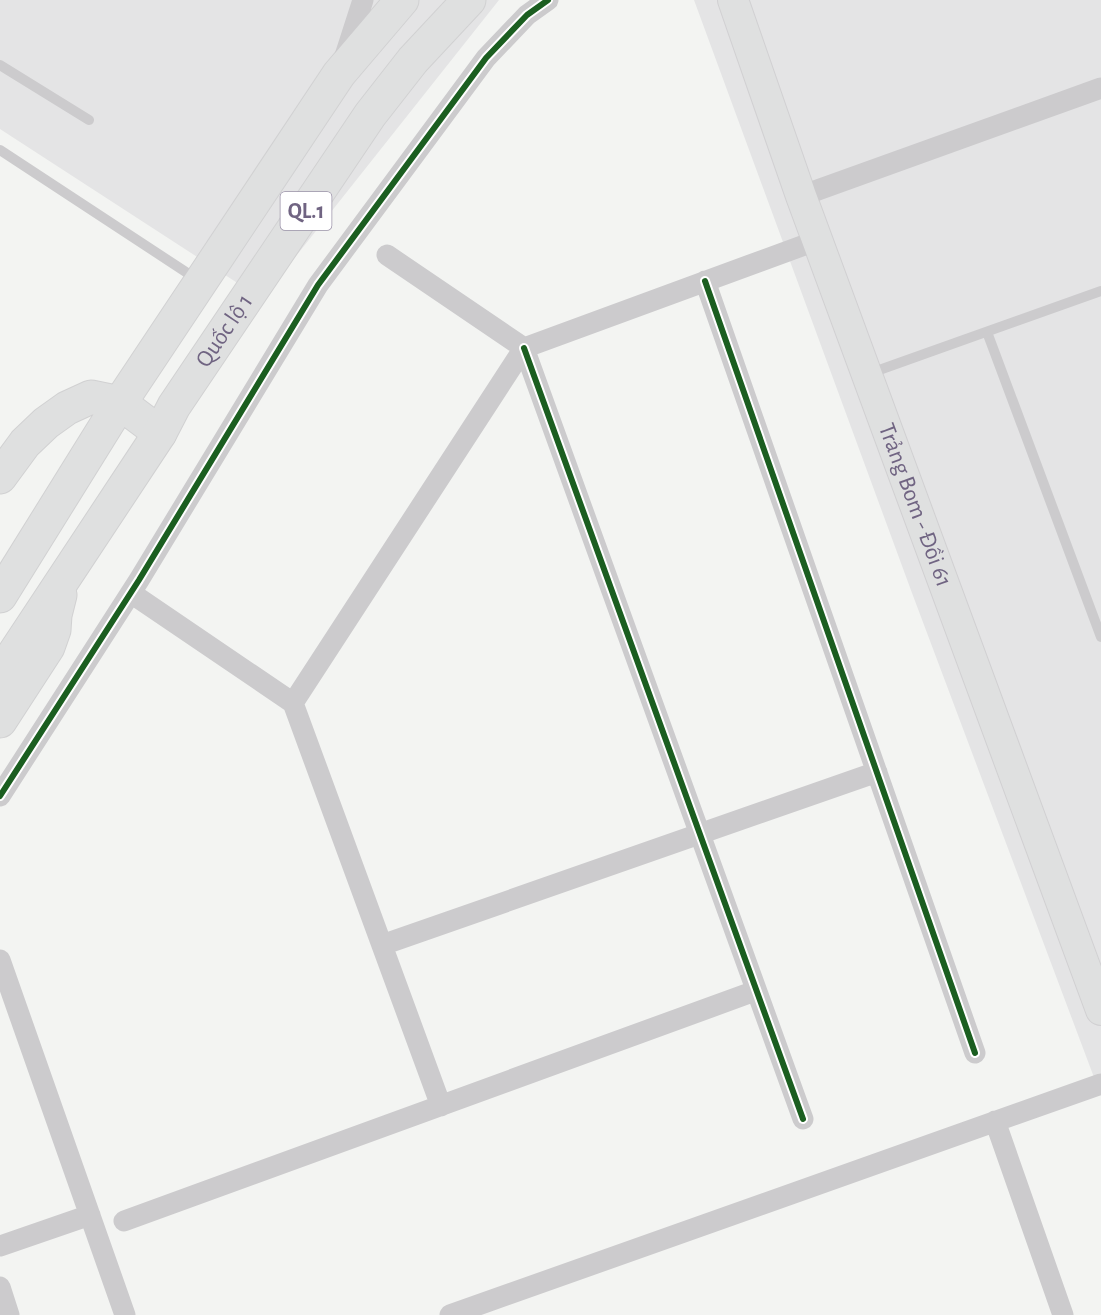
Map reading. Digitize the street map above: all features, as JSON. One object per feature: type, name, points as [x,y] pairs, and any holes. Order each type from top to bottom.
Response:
[{"type":"highway","name":"Quốc lộ 1","points":[[0,596],[120,403],[339,74],[402,0]]},
{"type":"highway","name":"Quốc lộ 1","points":[[0,675],[160,433],[174,406],[370,115],[413,60],[469,0]]},
{"type":"highway","points":[[0,477],[46,423],[67,408],[91,396],[120,403],[160,433]]},
{"type":"highway","points":[[0,721],[48,647],[54,630],[55,615],[65,575]]},
{"type":"main road","name":"Trảng Bom - Đồi 61","points":[[734,0],[801,196],[1101,1010]]},
{"type":"street","points":[[339,74],[363,0]]},
{"type":"street","points":[[0,796],[131,594],[318,285],[486,58],[527,15],[548,0]]},
{"type":"street","points":[[801,196],[1101,88]]},
{"type":"street","points":[[293,703],[524,348],[818,240]]},
{"type":"street","points":[[387,255],[524,348],[802,1119]]},
{"type":"street","points":[[705,281],[975,1053]]},
{"type":"street","points":[[131,594],[293,703],[441,1106]]},
{"type":"street","points":[[382,945],[877,772]]},
{"type":"street","points":[[0,960],[125,1315]]},
{"type":"street","points":[[124,1221],[755,991]]},
{"type":"street","points":[[450,1315],[495,1307],[995,1121],[1101,1084]]},
{"type":"street","points":[[995,1121],[1063,1315]]},
{"type":"street","points":[[0,1245],[90,1215]]},
{"type":"street","points":[[0,1287],[9,1315]]},
{"type":"lane","points":[[0,65],[89,120]]},
{"type":"lane","points":[[0,150],[202,283]]},
{"type":"lane","points":[[868,374],[1101,291]]},
{"type":"lane","points":[[987,332],[1101,637]]},
{"type":"shaded area","points":[[0,0],[499,0],[262,299],[0,129]]},
{"type":"shaded area","points":[[694,0],[1101,0],[1101,1096],[912,593]]},
{"type":"cycle path","points":[[0,796],[139,580],[318,285],[486,58],[527,15],[548,0]]},
{"type":"cycle path","points":[[705,281],[975,1053]]},
{"type":"cycle path","points":[[524,348],[803,1119]]}]
